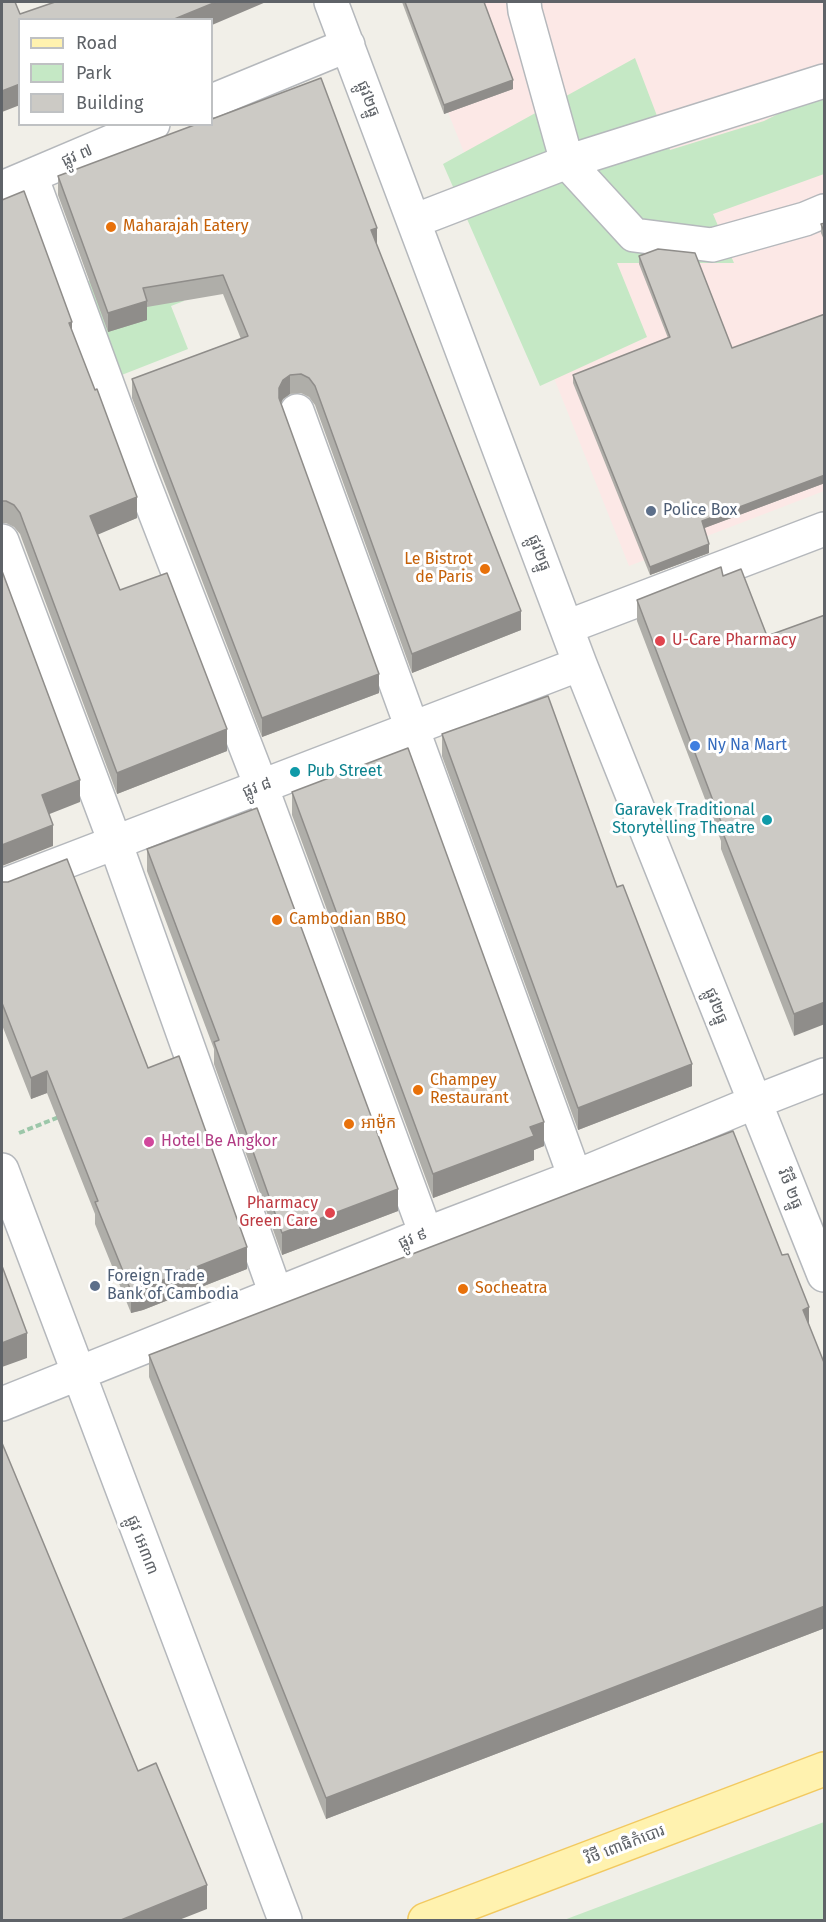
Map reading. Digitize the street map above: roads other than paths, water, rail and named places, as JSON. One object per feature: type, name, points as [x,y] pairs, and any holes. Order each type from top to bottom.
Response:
[{"type":"main road","name":"វិថី ពោធិកំបោរ","points":[[425,1920],[825,1769]]},
{"type":"street","name":"ផ្លូវ២ធ្នូ","points":[[332,2],[580,664],[755,1102]]},
{"type":"street","points":[[524,2],[567,162],[634,235],[712,245],[805,219],[825,211]]},
{"type":"street","points":[[213,100],[348,45]]},
{"type":"street","points":[[414,221],[567,162],[825,81]]},
{"type":"street","name":"ផ្លូវ ៧","points":[[16,182],[148,126]]},
{"type":"street","points":[[16,182],[139,471],[261,786],[426,1234]]},
{"type":"street","points":[[297,411],[575,1177]]},
{"type":"street","points":[[567,627],[825,529]]},
{"type":"street","points":[[2,541],[116,842],[276,1294]]},
{"type":"street","name":"ផ្លូវ ៨","points":[[2,886],[580,664]]},
{"type":"street","name":"ផ្លូវ ៩","points":[[2,1404],[426,1234],[575,1177],[825,1075]]},
{"type":"street","name":"វិថី ២ធ្នូ","points":[[755,1102],[825,1275]]},
{"type":"street","name":"ផ្លូវ អេ៣៣","points":[[2,1170],[285,1920]]},
{"type":"place","name":"Maharajah Eatery","points":[[111,227]]},
{"type":"place","name":"Police Box","points":[[651,511]]},
{"type":"place","name":"Le Bistrot de Paris","points":[[485,569]]},
{"type":"place","name":"U-Care Pharmacy","points":[[660,641]]},
{"type":"place","name":"Ny Na Mart","points":[[695,746]]},
{"type":"place","name":"Pub Street","points":[[295,772]]},
{"type":"place","name":"Garavek Traditional Storytelling Theatre","points":[[767,820]]},
{"type":"place","name":"Cambodian BBQ","points":[[277,920]]},
{"type":"place","name":"Champey Restaurant","points":[[418,1090]]},
{"type":"place","name":"អាម៉ុក","points":[[349,1124]]},
{"type":"place","name":"Hotel Be Angkor","points":[[149,1142]]},
{"type":"place","name":"Pharmacy Green Care","points":[[330,1213]]},
{"type":"place","name":"Foreign Trade Bank of Cambodia","points":[[95,1286]]},
{"type":"place","name":"Socheatra","points":[[463,1289]]}]
